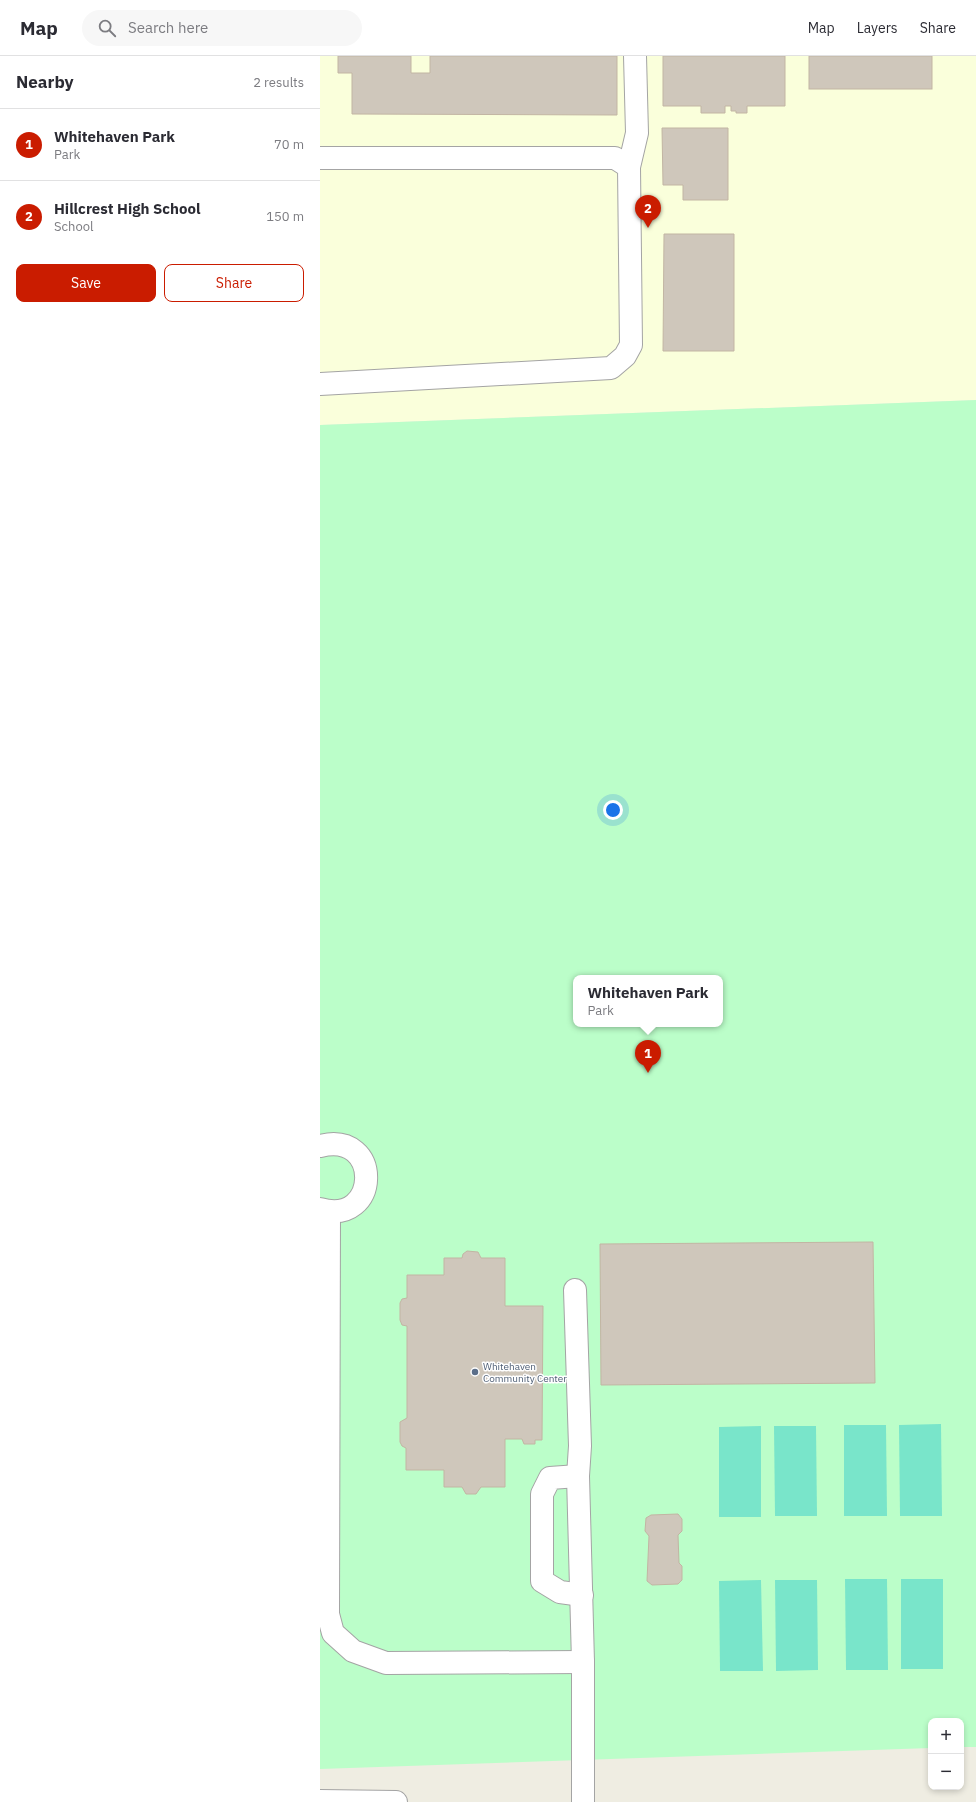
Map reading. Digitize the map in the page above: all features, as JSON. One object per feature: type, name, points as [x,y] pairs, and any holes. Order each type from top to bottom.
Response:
[{"type":"street","points":[[320,384],[611,368],[625,356],[630,345],[630,167],[637,133],[635,56]]},
{"type":"street","points":[[320,158],[615,158],[630,167]]},
{"type":"street","points":[[320,1146],[340,1144],[350,1149],[359,1155],[365,1166],[367,1177],[366,1189],[360,1199],[351,1207],[340,1211],[324,1211],[328,1614],[333,1633],[353,1651],[386,1662],[583,1662]]},
{"type":"street","points":[[575,1290],[580,1446],[578,1476],[582,1595],[583,1802]]},
{"type":"street","points":[[578,1476],[550,1478],[542,1494],[542,1581],[560,1592],[582,1595]]},
{"type":"street","points":[[320,1801],[396,1802]]},
{"type":"shaded area","points":[[320,56],[976,56],[976,400],[320,425]]},
{"type":"green space","points":[[976,400],[976,1747],[964,1747],[964,1718],[928,1718],[928,1748],[320,1769],[320,425]]},
{"type":"green space","points":[[941,1424],[942,1516],[900,1516],[899,1425]]},
{"type":"green space","points":[[844,1425],[886,1425],[887,1516],[844,1516]]},
{"type":"green space","points":[[761,1426],[761,1517],[719,1517],[719,1427]]},
{"type":"green space","points":[[774,1426],[816,1426],[817,1516],[775,1516]]},
{"type":"green space","points":[[845,1579],[887,1579],[888,1670],[846,1670]]},
{"type":"green space","points":[[901,1579],[943,1579],[943,1669],[901,1669]]},
{"type":"green space","points":[[761,1580],[763,1671],[720,1671],[719,1581]]},
{"type":"green space","points":[[775,1580],[817,1580],[818,1670],[776,1671]]},
{"type":"building","points":[[338,56],[411,56],[411,73],[430,73],[430,56],[617,56],[617,115],[352,114],[352,73],[338,73]]},
{"type":"building","points":[[663,56],[785,56],[785,106],[747,106],[747,113],[736,113],[736,111],[731,111],[731,106],[725,106],[725,113],[701,113],[701,106],[663,106]]},
{"type":"building","points":[[809,56],[932,56],[932,89],[809,89]]},
{"type":"building","points":[[662,128],[728,128],[728,200],[683,200],[683,185],[663,185]]},
{"type":"building","points":[[664,234],[734,234],[734,351],[663,351]]},
{"type":"building","points":[[873,1242],[875,1383],[601,1385],[600,1244]]},
{"type":"building","name":"Whitehaven Community Center","points":[[467,1251],[478,1252],[481,1258],[505,1258],[505,1306],[543,1306],[542,1440],[535,1440],[535,1444],[524,1444],[522,1439],[505,1439],[505,1487],[481,1487],[476,1494],[466,1494],[462,1487],[444,1487],[444,1470],[406,1470],[406,1448],[402,1446],[400,1442],[400,1422],[407,1418],[407,1326],[402,1325],[400,1320],[400,1303],[402,1299],[407,1298],[407,1275],[444,1275],[444,1258],[462,1258],[463,1254]]},
{"type":"building","points":[[678,1514],[682,1519],[682,1531],[678,1535],[679,1563],[682,1566],[682,1580],[678,1584],[652,1585],[647,1581],[649,1536],[645,1531],[646,1518],[651,1515]]},
{"type":"place","name":"Hillcrest High School","points":[[648,228]]},
{"type":"place","name":"Whitehaven Park","points":[[648,1073]]},
{"type":"place","name":"Whitehaven Community Center","points":[[475,1372]]}]
